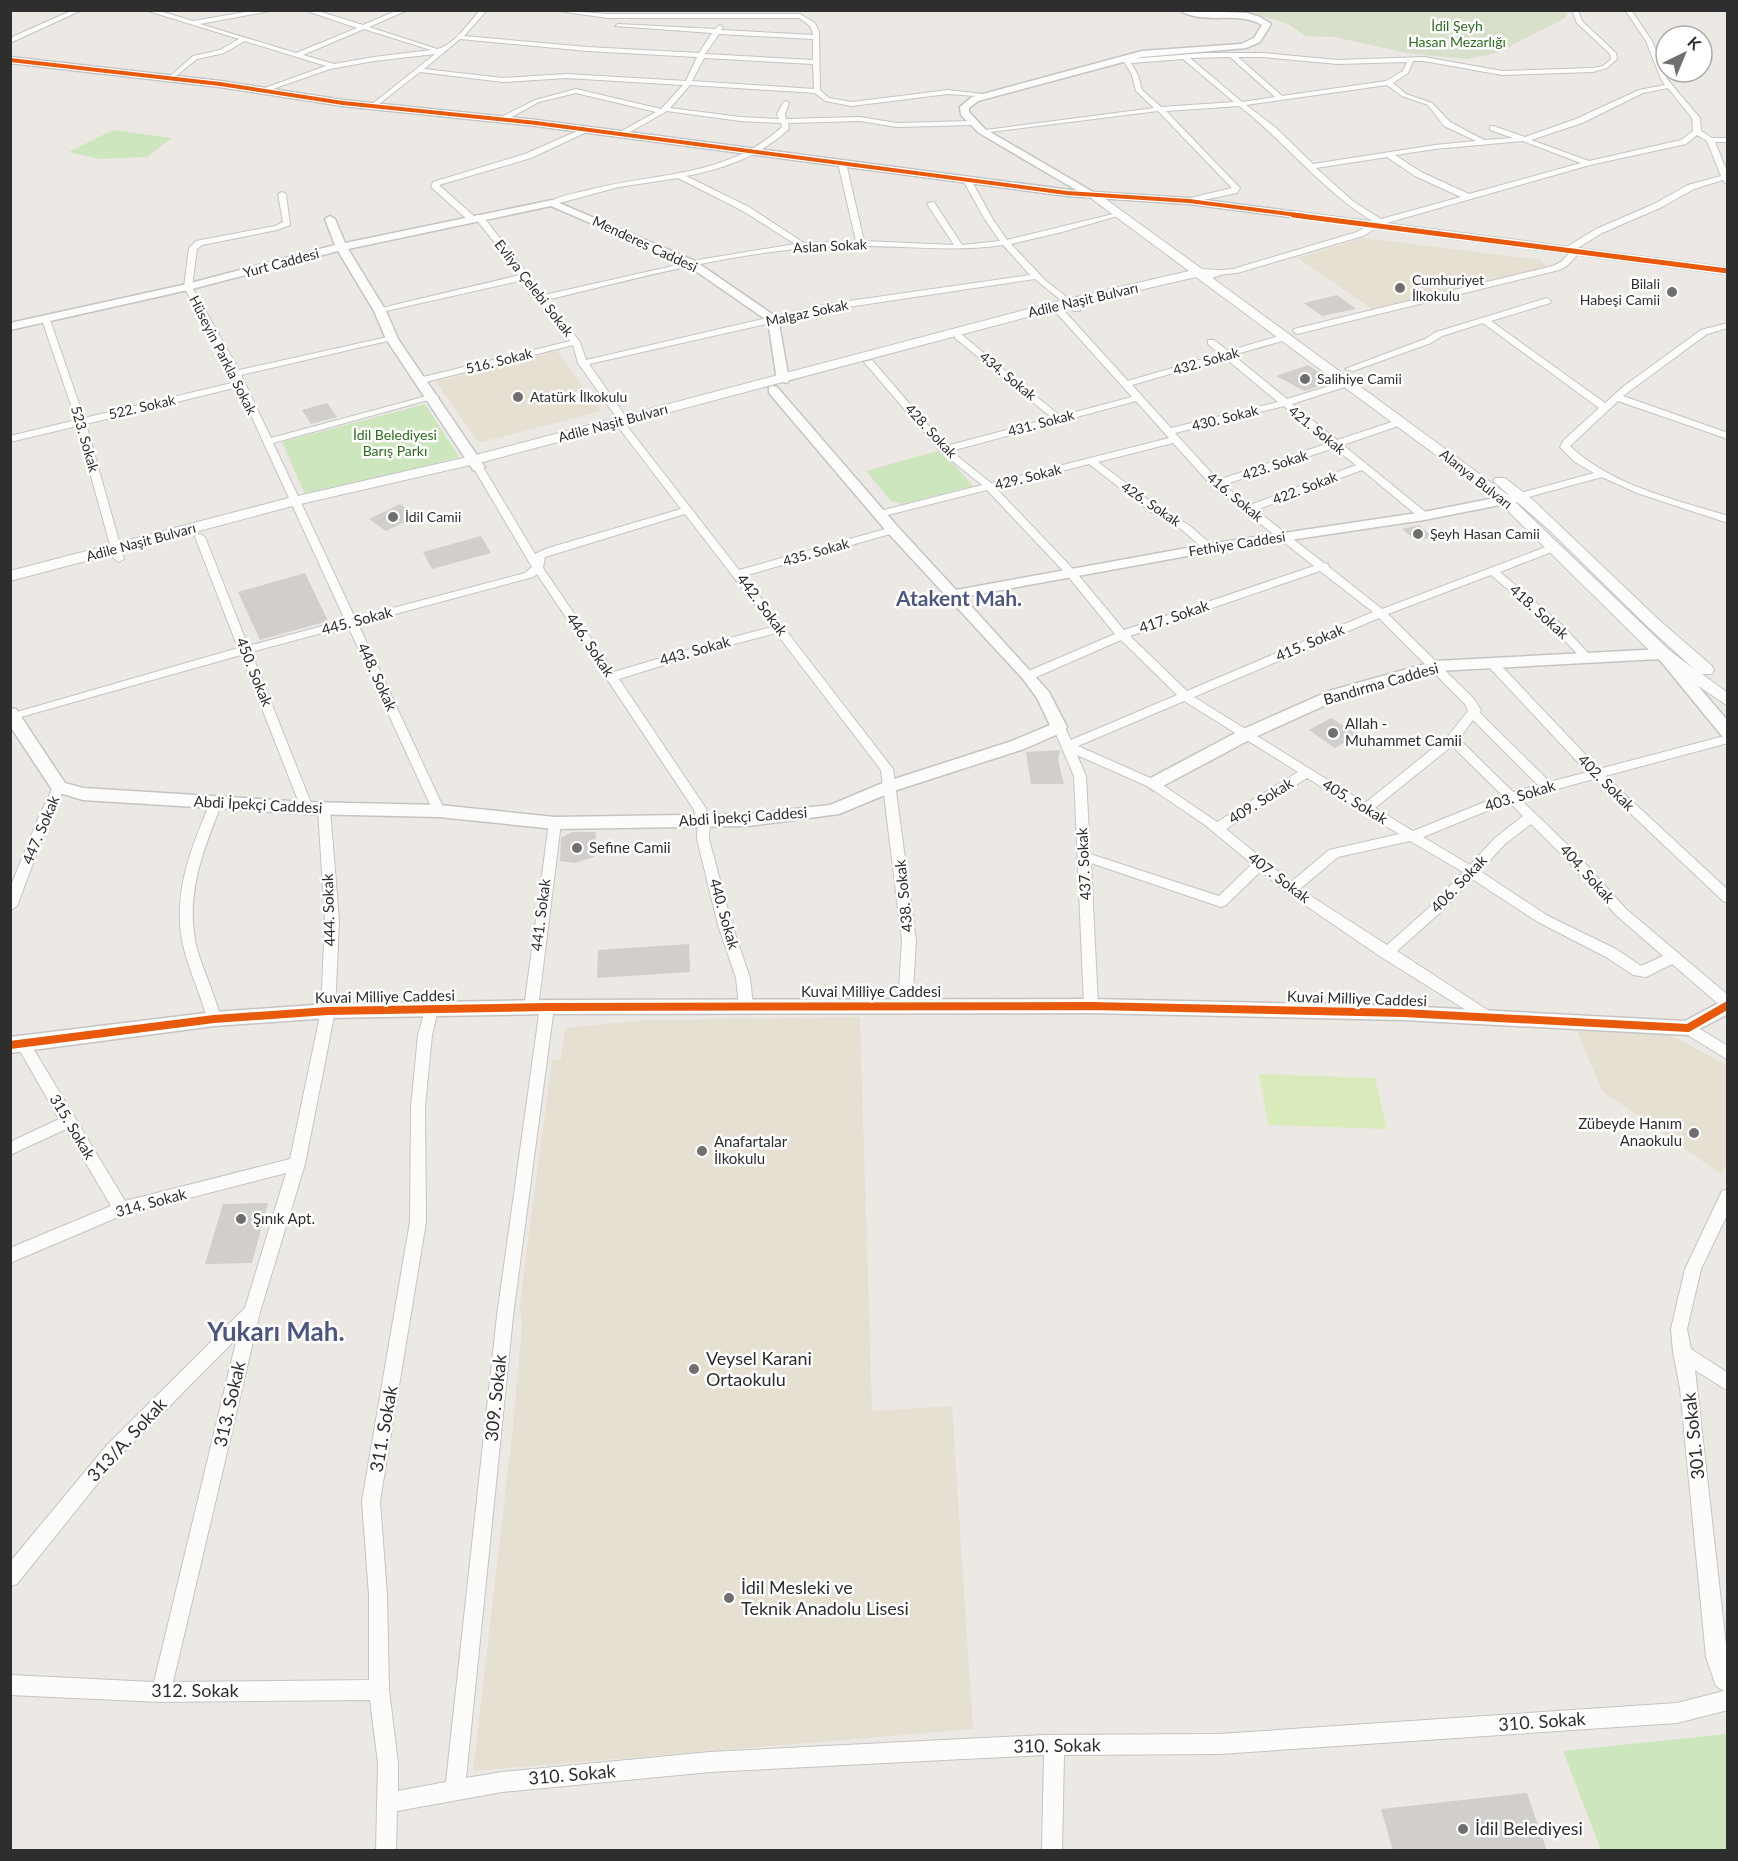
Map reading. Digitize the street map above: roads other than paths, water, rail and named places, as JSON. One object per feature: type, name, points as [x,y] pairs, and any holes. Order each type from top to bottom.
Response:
[{"type":"main road","points":[[1096,197],[1117,215],[1206,275]]},
{"type":"main road","points":[[1096,197],[1144,223],[1206,275]]},
{"type":"main road","name":"Adile Naşit Bulvarı","points":[[10,587],[117,554],[297,506],[476,463],[869,362],[1065,308],[1206,275]]},
{"type":"main road","name":"Alanya Bulvarı","points":[[1206,275],[1521,496],[1684,652],[1728,687]]},
{"type":"main road","name":"Adile Naşit Bulvarı","points":[[778,385],[1065,308]]},
{"type":"main road","name":"Alanya Bulvarı","points":[[1349,376],[1401,422],[1503,498],[1663,654],[1728,701]]},
{"type":"main road","name":"Adile Naşit Bulvarı","points":[[10,576],[200,537],[297,506]]},
{"type":"street","points":[[10,41],[79,10]]},
{"type":"street","points":[[148,10],[333,66]]},
{"type":"street","points":[[192,24],[272,10]]},
{"type":"street","points":[[307,10],[442,51]]},
{"type":"street","points":[[297,55],[405,10]]},
{"type":"street","points":[[373,106],[442,51],[484,10]]},
{"type":"street","points":[[554,10],[608,16],[786,14],[800,16],[813,24],[816,37],[817,91]]},
{"type":"street","points":[[1096,197],[982,131],[964,113],[965,107],[975,99],[989,94],[1126,59],[1160,52],[1243,46],[1257,40],[1267,24],[1242,14],[1201,15],[1183,10]]},
{"type":"street","points":[[1126,59],[1232,55],[1338,62],[1438,60],[1502,73],[1580,72],[1605,67],[1614,60],[1613,53],[1579,22],[1575,10]]},
{"type":"street","points":[[1628,10],[1649,41],[1664,79],[1696,118],[1697,132]]},
{"type":"street","points":[[621,135],[663,110],[688,83],[701,56],[727,16]]},
{"type":"street","points":[[618,26],[816,37]]},
{"type":"street","points":[[458,37],[587,49],[815,62]]},
{"type":"street","points":[[171,78],[195,57],[222,52],[244,39]]},
{"type":"street","points":[[264,90],[306,73],[333,66],[442,51]]},
{"type":"street","points":[[1232,55],[1280,98]]},
{"type":"street","points":[[1184,56],[1205,79],[1271,128],[1377,224]]},
{"type":"street","points":[[1126,59],[1139,91],[1150,103],[1160,109],[1236,188],[1234,191],[1189,201]]},
{"type":"street","points":[[982,131],[1160,109],[1239,104],[1388,83],[1406,72],[1411,59]]},
{"type":"street","points":[[10,60],[171,78],[373,106],[504,119],[1096,197],[1189,201],[1377,224],[1728,271]]},
{"type":"street","points":[[418,70],[503,80],[566,75],[817,91],[827,100],[852,104],[948,93],[989,94]]},
{"type":"street","points":[[1388,83],[1404,94],[1430,104],[1447,124],[1482,142]]},
{"type":"street","points":[[1312,166],[1482,142],[1526,139],[1579,121],[1632,94],[1670,86]]},
{"type":"street","points":[[504,119],[537,101],[576,91],[663,110],[740,119],[785,121],[860,119],[897,125],[972,123]]},
{"type":"street","points":[[552,203],[620,185],[681,177],[719,167],[756,152],[776,139],[786,127],[781,114],[786,103]]},
{"type":"street","points":[[1493,128],[1588,164]]},
{"type":"street","name":"Evliya Çelebi Sokak","points":[[587,130],[528,156],[436,184],[435,187],[476,218],[543,298],[576,342],[583,363],[624,424]]},
{"type":"street","points":[[1697,132],[1710,140],[1728,140]]},
{"type":"street","points":[[1206,275],[1234,271],[1360,234],[1377,224],[1468,197],[1588,164],[1683,142],[1697,132]]},
{"type":"street","points":[[1710,140],[1726,180]]},
{"type":"street","points":[[1389,155],[1418,174],[1468,197]]},
{"type":"street","points":[[842,163],[860,243]]},
{"type":"street","points":[[681,177],[746,209],[803,246]]},
{"type":"street","name":"416. Sokak","points":[[967,180],[979,206],[1006,245],[1065,308],[1138,398],[1216,484],[1324,566],[1381,613],[1436,666],[1476,715],[1548,788]]},
{"type":"street","name":"432. Sokak","points":[[1126,384],[1227,356],[1291,334],[1556,268],[1564,264],[1572,250],[1599,231],[1658,206],[1691,187],[1726,180]]},
{"type":"street","name":"Hüseyin Parkla Sokak","points":[[282,194],[287,223],[277,228],[199,243],[193,248],[188,287],[236,373],[239,384],[297,506]]},
{"type":"street","name":"Yurt Caddesi","points":[[10,327],[188,287],[341,247],[552,203]]},
{"type":"street","name":"Menderes Caddesi","points":[[552,203],[692,262],[774,320]]},
{"type":"street","points":[[931,204],[960,248]]},
{"type":"street","name":"Aslan Sokak","points":[[543,298],[692,262],[803,246],[860,243],[960,248],[1006,245],[1117,215]]},
{"type":"street","points":[[330,219],[341,247],[380,311],[392,339],[423,380],[476,463]]},
{"type":"street","points":[[380,311],[524,277]]},
{"type":"street","name":"Malgaz Sokak","points":[[583,363],[828,307],[1034,277]]},
{"type":"street","name":"430. Sokak","points":[[1173,435],[1284,404],[1428,341],[1439,334],[1547,301]]},
{"type":"street","name":"523. Sokak","points":[[46,320],[81,422],[117,554]]},
{"type":"street","points":[[774,320],[778,385],[893,530],[1028,676],[1044,696],[1059,727]]},
{"type":"street","points":[[1484,320],[1605,408]]},
{"type":"street","points":[[1728,325],[1704,332],[1617,397],[1567,442],[1565,447],[1570,454],[1604,474],[1728,520]]},
{"type":"street","name":"434. Sokak","points":[[958,336],[1057,417]]},
{"type":"street","points":[[236,373],[392,339]]},
{"type":"street","name":"516. Sokak","points":[[423,380],[576,342]]},
{"type":"street","name":"421. Sokak","points":[[1211,342],[1335,446],[1424,516]]},
{"type":"street","name":"428. Sokak","points":[[869,362],[944,450],[990,487],[1071,573]]},
{"type":"street","name":"522. Sokak","points":[[10,439],[239,384]]},
{"type":"street","points":[[1617,397],[1728,436]]},
{"type":"street","points":[[268,442],[434,398]]},
{"type":"street","name":"431. Sokak","points":[[944,450],[1057,417],[1138,398]]},
{"type":"street","name":"423. Sokak","points":[[1216,484],[1401,422]]},
{"type":"street","name":"442. Sokak","points":[[624,424],[887,769],[891,786]]},
{"type":"street","name":"429. Sokak","points":[[880,514],[1091,461],[1173,435]]},
{"type":"street","name":"426. Sokak","points":[[1091,461],[1155,510],[1185,527],[1209,548]]},
{"type":"street","name":"446. Sokak","points":[[476,463],[538,568],[699,807],[704,822]]},
{"type":"street","name":"422. Sokak","points":[[1249,509],[1362,467]]},
{"type":"street","points":[[1521,496],[1604,474]]},
{"type":"street","name":"Fethiye Caddesi","points":[[952,596],[1209,548],[1424,516],[1521,496]]},
{"type":"street","name":"448. Sokak","points":[[297,506],[439,812]]},
{"type":"street","name":"445. Sokak","points":[[12,715],[529,574],[538,568],[540,555],[552,550],[689,510]]},
{"type":"street","name":"435. Sokak","points":[[738,574],[893,530]]},
{"type":"street","name":"450. Sokak","points":[[200,537],[307,808]]},
{"type":"street","name":"415. Sokak","points":[[1067,746],[1381,613],[1555,547]]},
{"type":"street","name":"417. Sokak","points":[[1028,676],[1122,635],[1324,566]]},
{"type":"street","name":"418. Sokak","points":[[1491,570],[1557,626],[1585,656]]},
{"type":"street","name":"405. Sokak","points":[[1071,573],[1122,635],[1185,696],[1245,735],[1543,919],[1611,953],[1638,971],[1646,972],[1673,957]]},
{"type":"street","name":"443. Sokak","points":[[612,677],[715,645],[779,629]]},
{"type":"street","name":"Bandırma Caddesi","points":[[1153,784],[1245,735],[1334,695],[1436,666],[1684,652]]},
{"type":"street","points":[[1663,654],[1728,732]]},
{"type":"street","name":"402. Sokak","points":[[1491,662],[1596,774],[1728,898]]},
{"type":"street","points":[[1366,809],[1452,739],[1474,710]]},
{"type":"street","points":[[12,715],[59,787]]},
{"type":"street","name":"Abdi İpekçi Caddesi","points":[[59,787],[82,794],[110,798],[324,809],[439,812],[555,823],[748,820],[833,810],[891,786],[1018,745],[1059,727]]},
{"type":"street","name":"437. Sokak","points":[[1059,727],[1080,776],[1091,1006]]},
{"type":"street","name":"404. Sokak","points":[[1452,739],[1532,816],[1621,912],[1728,1005]]},
{"type":"street","name":"403. Sokak","points":[[1291,889],[1334,853],[1412,836],[1510,796],[1548,788],[1728,739]]},
{"type":"street","name":"407. Sokak","points":[[1067,746],[1153,784],[1216,829],[1291,889],[1386,953],[1488,1017]]},
{"type":"street","name":"409. Sokak","points":[[1216,829],[1306,772]]},
{"type":"street","name":"438. Sokak","points":[[891,786],[909,941],[905,1006]]},
{"type":"street","name":"447. Sokak","points":[[10,906],[43,821],[59,787]]},
{"type":"street","points":[[214,1020],[188,938],[186,897],[195,852],[216,803]]},
{"type":"street","name":"444. Sokak","points":[[324,809],[332,920],[328,1011]]},
{"type":"street","name":"406. Sokak","points":[[1386,953],[1437,908],[1500,841],[1532,816]]},
{"type":"street","name":"440. Sokak","points":[[704,822],[703,839],[725,925],[743,978],[746,1006]]},
{"type":"street","name":"441. Sokak","points":[[539,1007],[555,823]]},
{"type":"street","points":[[1083,856],[1221,902],[1259,865]]},
{"type":"street","points":[[1728,1005],[1688,1028],[1728,1054]]},
{"type":"street","name":"Kuvai Milliye Caddesi","points":[[17,1045],[214,1020],[328,1011],[539,1007],[1091,1006],[1488,1017],[1688,1028]]},
{"type":"street","name":"309. Sokak","points":[[455,1791],[539,1007]]},
{"type":"street","name":"311. Sokak","points":[[386,1851],[388,1763],[379,1690],[378,1594],[371,1501],[418,1222],[418,1107],[425,1035],[431,1010]]},
{"type":"street","name":"313. Sokak","points":[[161,1692],[252,1312],[297,1164],[328,1011]]},
{"type":"street","name":"315. Sokak","points":[[17,1045],[69,1122],[121,1209]]},
{"type":"street","points":[[10,1149],[69,1122]]},
{"type":"street","name":"314. Sokak","points":[[10,1256],[121,1209],[297,1164]]},
{"type":"street","name":"301. Sokak","points":[[1728,1196],[1693,1269],[1679,1329],[1681,1352],[1689,1388],[1716,1657],[1723,1679],[1728,1683]]},
{"type":"street","name":"313/A. Sokak","points":[[10,1577],[113,1450],[252,1312]]},
{"type":"street","points":[[1681,1352],[1728,1383]]},
{"type":"street","name":"312. Sokak","points":[[10,1685],[161,1692],[379,1690]]},
{"type":"street","name":"310. Sokak","points":[[387,1803],[502,1782],[710,1762],[1054,1744],[1219,1744],[1288,1740],[1677,1713],[1728,1700]]},
{"type":"street","points":[[1052,1851],[1054,1744]]},
{"type":"place","name":"Cumhuriyet İlkokulu","points":[[1400,288]]},
{"type":"place","name":"Bilali Habeşi Camii","points":[[1672,292]]},
{"type":"place","name":"Salihiye Camii","points":[[1305,379]]},
{"type":"place","name":"Atatürk İlkokulu","points":[[518,397]]},
{"type":"place","name":"İdil Camii","points":[[393,517]]},
{"type":"place","name":"Şeyh Hasan Camii","points":[[1418,534]]},
{"type":"place","name":"Allah - Muhammet Camii","points":[[1333,733]]},
{"type":"place","name":"Sefine Camii","points":[[577,848]]},
{"type":"place","name":"Zübeyde Hanım Anaokulu","points":[[1694,1133]]},
{"type":"place","name":"Anafartalar İlkokulu","points":[[702,1151]]},
{"type":"place","name":"Şınık Apt.","points":[[241,1219]]},
{"type":"place","name":"Veysel Karani Ortaokulu","points":[[694,1369]]},
{"type":"place","name":"İdil Mesleki ve Teknik Anadolu Lisesi","points":[[729,1598]]},
{"type":"place","name":"İdil Belediyesi","points":[[1463,1829]]},
{"type":"district","name":"Atakent Mah.","points":[[959,599]]},
{"type":"district","name":"Yukarı Mah.","points":[[276,1332]]},
{"type":"park label","name":"İdil Şeyh Hasan Mezarlığı","points":[[1457,34]]},
{"type":"park label","name":"İdil Belediyesi Barış Parkı","points":[[395,444]]}]
